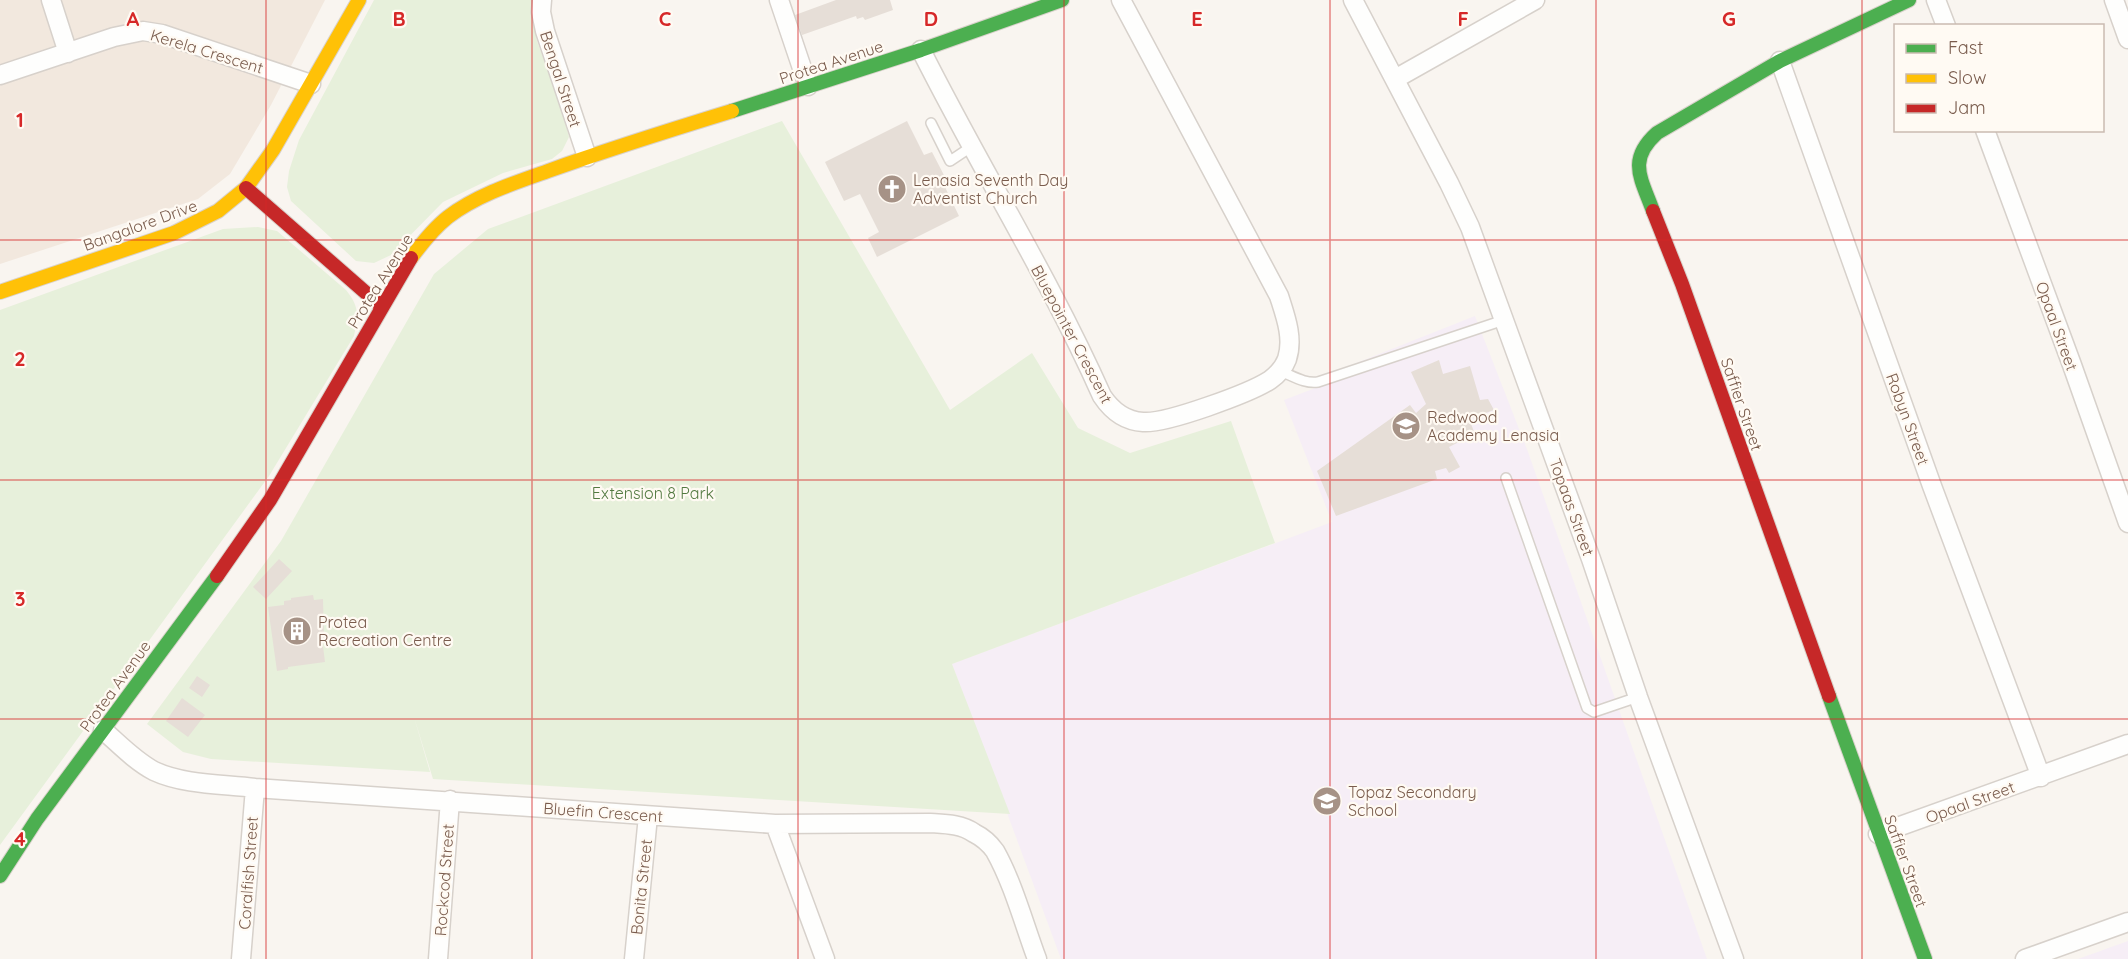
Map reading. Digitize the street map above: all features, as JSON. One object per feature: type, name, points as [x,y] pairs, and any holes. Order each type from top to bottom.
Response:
[{"type":"street","points":[[51,0],[68,53]]},
{"type":"street","name":"Bangalore Drive","points":[[0,292],[174,233],[218,211],[246,189],[273,150],[359,0]]},
{"type":"street","name":"Bengal Street","points":[[542,0],[545,32],[586,157]]},
{"type":"street","points":[[779,0],[808,86]]},
{"type":"street","name":"Protea Avenue","points":[[0,876],[31,828],[264,510],[409,260],[447,218],[467,205],[510,185],[586,157],[921,50],[1025,6],[1062,0]]},
{"type":"street","points":[[1121,0],[1279,296],[1289,335],[1287,360],[1280,370]]},
{"type":"street","name":"Topaas Street","points":[[1353,0],[1462,209],[1734,959]]},
{"type":"street","points":[[1395,79],[1535,0]]},
{"type":"street","name":"Saffier Street","points":[[1909,0],[1780,60],[1657,132],[1646,143],[1640,154],[1638,171],[1682,284],[1878,834],[1925,959]]},
{"type":"street","points":[[1936,0],[1945,24]]},
{"type":"street","points":[[2114,0],[2128,39]]},
{"type":"street","name":"Kerela Crescent","points":[[0,75],[114,37],[133,32],[153,31],[311,84]]},
{"type":"street","name":"Bluepointer Crescent","points":[[921,50],[971,147],[1063,314],[1109,406],[1118,414],[1141,422],[1155,422],[1258,387],[1272,379],[1280,370]]},
{"type":"street","name":"Robyn Street","points":[[1780,60],[1932,486],[2041,777]]},
{"type":"street","name":"Opaal Street","points":[[1985,132],[2128,523]]},
{"type":"street","points":[[246,189],[381,306]]},
{"type":"street","name":"Bluefin Crescent","points":[[103,730],[135,758],[155,771],[189,780],[255,788],[775,824],[952,825],[974,832],[994,850],[1013,893],[1037,959]]},
{"type":"street","name":"Opaal Street","points":[[1878,834],[2128,744]]},
{"type":"street","name":"Coralfish Street","points":[[241,959],[255,788]]},
{"type":"street","name":"Rockcod Street","points":[[438,959],[450,800]]},
{"type":"street","name":"Bonita Street","points":[[634,959],[648,816]]},
{"type":"street","points":[[775,824],[825,959]]},
{"type":"street","points":[[2025,959],[2128,922]]},
{"type":"lane","points":[[931,123],[950,161],[971,147]]},
{"type":"lane","points":[[1280,370],[1311,383],[1318,382],[1504,320]]},
{"type":"lane","points":[[1506,478],[1587,708],[1594,712],[1638,697]]},
{"type":"shaded area","points":[[0,0],[325,0],[271,105],[230,174],[198,199],[0,264]]},
{"type":"shaded area","name":"Topaz Secondary School","points":[[1475,316],[1528,452],[1707,959],[1061,959],[952,664],[1332,522],[1284,400],[1318,387],[1316,379]]},
{"type":"shaded area","points":[[2128,941],[2128,959],[2078,959]]},
{"type":"green space","points":[[374,0],[532,0],[537,41],[560,104],[569,137],[562,151],[552,159],[503,173],[443,202],[391,255],[374,263],[356,261],[291,201],[287,187],[289,171],[299,140]]},
{"type":"green space","name":"Extension 8 Park","points":[[782,121],[950,410],[1032,353],[1078,428],[1130,453],[1231,421],[1275,543],[952,664],[1010,814],[433,779],[414,717],[430,772],[211,759],[183,752],[147,724],[281,541],[434,274],[488,229]]},
{"type":"green space","points":[[258,227],[277,231],[346,290],[357,312],[354,336],[269,476],[0,845],[0,310],[223,229]]},
{"type":"building","points":[[836,0],[890,0],[893,10],[865,20],[863,17],[857,19],[856,16],[802,35],[795,15]]},
{"type":"building","name":"Lenasia Seventh Day Adventist Church","points":[[907,121],[924,155],[932,152],[946,179],[944,185],[959,216],[877,257],[868,238],[879,232],[860,194],[844,201],[825,162]]},
{"type":"building","points":[[1439,360],[1443,374],[1470,366],[1480,400],[1488,399],[1494,410],[1469,419],[1475,434],[1449,447],[1460,467],[1449,473],[1446,468],[1435,471],[1437,479],[1336,516],[1317,471],[1410,405],[1416,413],[1426,404],[1411,372]]},
{"type":"building","points":[[279,559],[292,571],[266,599],[253,587]]},
{"type":"building","name":"Protea Recreation Centre","points":[[313,595],[314,600],[323,599],[324,638],[322,638],[325,662],[288,667],[288,669],[277,671],[268,607],[284,605],[284,601],[291,600],[291,598]]},
{"type":"building","points":[[197,676],[210,685],[202,697],[189,688]]},
{"type":"building","points":[[182,698],[205,715],[188,737],[166,721]]},
{"type":"traffic: fast","points":[[732,111],[921,50],[1062,0]]},
{"type":"traffic: fast","points":[[1653,211],[1641,179],[1639,161],[1642,152],[1657,133],[1780,61],[1909,0]]},
{"type":"traffic: fast","points":[[0,876],[37,819],[217,576]]},
{"type":"traffic: fast","points":[[1829,696],[1925,959]]},
{"type":"traffic: slow","points":[[0,292],[174,233],[218,211],[246,188],[273,150],[359,0]]},
{"type":"traffic: slow","points":[[411,258],[443,221],[459,209],[496,190],[594,155],[732,111]]},
{"type":"traffic: jam","points":[[246,188],[381,306]]},
{"type":"traffic: jam","points":[[1653,211],[1682,284],[1829,696]]},
{"type":"traffic: jam","points":[[217,576],[270,500],[411,258]]},
{"type":"place","name":"Lenasia Seventh Day Adventist Church","points":[[892,189]]},
{"type":"place","name":"Redwood Academy Lenasia","points":[[1406,426]]},
{"type":"place","name":"Protea Recreation Centre","points":[[297,631]]},
{"type":"place","name":"Topaz Secondary School","points":[[1327,801]]}]
